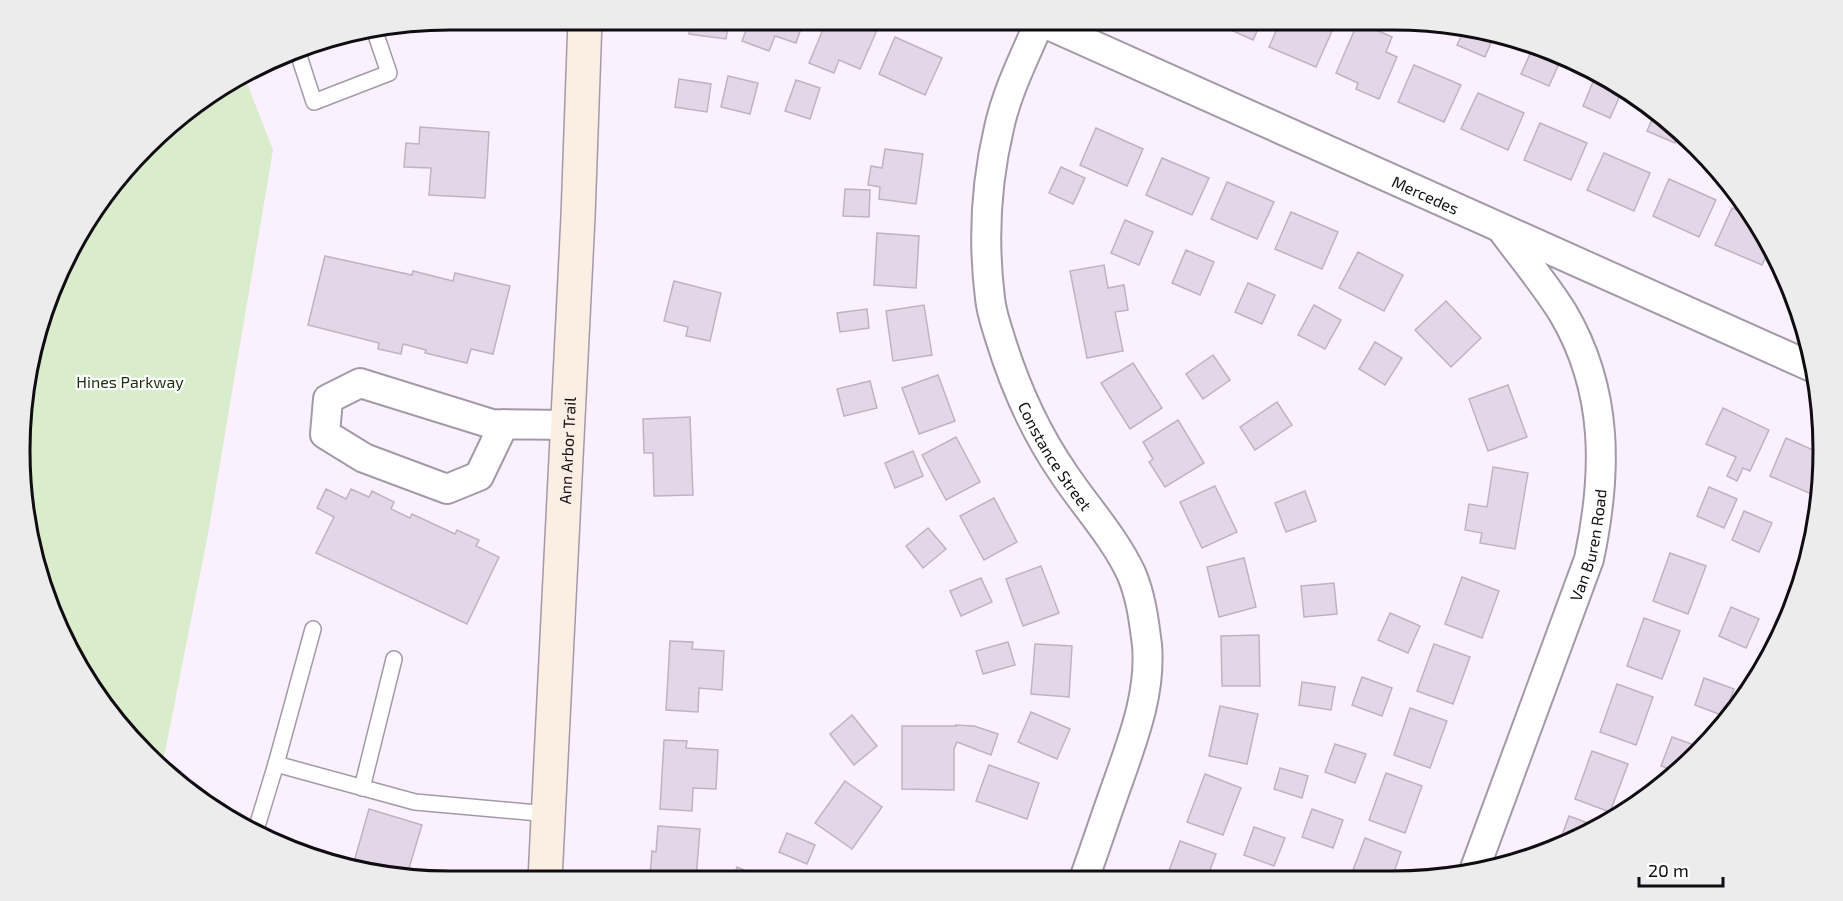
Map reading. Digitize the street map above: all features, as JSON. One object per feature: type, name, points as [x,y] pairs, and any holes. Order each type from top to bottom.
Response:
[{"type":"street","name":"Ann Arbor Trail","points":[[546,871],[585,30]]},
{"type":"street","name":"Constance Street","points":[[1035,30],[1009,93],[992,162],[987,232],[990,300],[1010,370],[1032,421],[1064,474],[1114,543],[1131,575],[1142,608],[1147,648],[1146,685],[1139,721],[1087,871]]},
{"type":"street","name":"Mercedes","points":[[1059,30],[1804,364]]},
{"type":"street","name":"Van Buren Road","points":[[1477,863],[1589,559],[1597,523],[1602,473],[1596,395],[1582,351],[1558,306],[1500,228]]},
{"type":"street","points":[[504,424],[479,476],[447,489],[364,458],[325,434],[328,399],[360,383],[492,424],[504,424],[568,424]]},
{"type":"lane","points":[[299,58],[314,102],[389,73],[377,37]]},
{"type":"lane","points":[[258,824],[313,629]]},
{"type":"lane","points":[[362,788],[394,659]]},
{"type":"lane","points":[[276,764],[415,802],[549,814]]},
{"type":"green space","name":"Hines Parkway","points":[[247,82],[273,150],[208,534],[164,758],[134,728],[86,661],[52,586],[38,533],[31,478],[30,450],[34,396],[38,368],[52,315],[73,265],[101,217],[134,173],[173,134],[217,101]]},
{"type":"building","points":[[690,30],[727,30],[726,39],[689,34]]},
{"type":"building","points":[[746,30],[801,30],[796,43],[775,36],[769,51],[742,41]]},
{"type":"building","points":[[823,30],[877,30],[860,69],[839,60],[834,73],[809,63]]},
{"type":"building","points":[[1231,30],[1258,30],[1253,40]]},
{"type":"building","points":[[1277,30],[1332,31],[1316,67],[1269,47]]},
{"type":"building","points":[[1355,30],[1376,30],[1392,37],[1386,52],[1397,57],[1379,99],[1356,89],[1358,83],[1336,73]]},
{"type":"building","points":[[1461,36],[1491,42],[1485,57],[1457,45]]},
{"type":"building","points":[[895,37],[942,58],[925,95],[879,74]]},
{"type":"building","points":[[1530,53],[1559,64],[1549,86],[1521,74]]},
{"type":"building","points":[[1414,65],[1461,85],[1444,122],[1398,102]]},
{"type":"building","points":[[728,76],[758,83],[750,114],[721,107]]},
{"type":"building","points":[[679,79],[711,84],[707,112],[675,107]]},
{"type":"building","points":[[796,80],[820,88],[810,119],[785,111]]},
{"type":"building","points":[[1593,81],[1620,97],[1610,118],[1583,106]]},
{"type":"building","points":[[1478,93],[1524,113],[1508,150],[1461,129]]},
{"type":"building","points":[[1652,120],[1676,140],[1675,143],[1647,131]]},
{"type":"building","points":[[1540,123],[1587,143],[1571,180],[1524,160]]},
{"type":"building","points":[[420,127],[489,132],[485,198],[429,195],[431,168],[404,167],[406,143],[419,144]]},
{"type":"building","points":[[1096,128],[1143,149],[1127,186],[1080,165]]},
{"type":"building","points":[[885,149],[923,154],[916,204],[879,199],[880,187],[868,185],[871,166],[882,168]]},
{"type":"building","points":[[1604,153],[1650,173],[1634,211],[1587,190]]},
{"type":"building","points":[[1162,158],[1209,178],[1192,215],[1146,195]]},
{"type":"building","points":[[1061,167],[1085,178],[1073,204],[1049,193]]},
{"type":"building","points":[[1669,179],[1716,200],[1699,237],[1653,216]]},
{"type":"building","points":[[1227,182],[1274,202],[1257,239],[1211,219]]},
{"type":"building","points":[[845,189],[870,190],[869,217],[843,216]]},
{"type":"building","points":[[1732,208],[1742,217],[1766,257],[1762,265],[1715,245]]},
{"type":"building","points":[[1291,212],[1338,232],[1322,269],[1275,249]]},
{"type":"building","points":[[1125,220],[1153,232],[1139,265],[1111,253]]},
{"type":"building","points":[[877,233],[919,236],[916,288],[874,285]]},
{"type":"building","points":[[1186,250],[1214,262],[1200,295],[1172,283]]},
{"type":"building","points":[[1358,252],[1403,275],[1384,311],[1339,288]]},
{"type":"building","points":[[325,256],[412,275],[413,271],[453,281],[455,273],[510,286],[493,354],[471,349],[467,363],[425,353],[426,350],[403,344],[401,354],[378,349],[379,343],[308,325]]},
{"type":"building","points":[[1104,265],[1108,288],[1124,285],[1128,310],[1115,312],[1123,351],[1087,358],[1070,271]]},
{"type":"building","points":[[674,281],[721,293],[710,341],[686,336],[688,327],[664,321]]},
{"type":"building","points":[[1248,283],[1275,295],[1262,324],[1235,312]]},
{"type":"building","points":[[1446,301],[1481,338],[1451,367],[1415,330]]},
{"type":"building","points":[[924,305],[932,355],[893,361],[886,311]]},
{"type":"building","points":[[1314,305],[1341,320],[1325,349],[1298,335]]},
{"type":"building","points":[[867,309],[869,328],[840,332],[837,313]]},
{"type":"building","points":[[1375,342],[1402,358],[1385,385],[1359,369]]},
{"type":"building","points":[[1213,355],[1230,380],[1203,399],[1186,374]]},
{"type":"building","points":[[1133,363],[1162,408],[1130,429],[1101,383]]},
{"type":"building","points":[[938,375],[955,421],[919,434],[902,388]]},
{"type":"building","points":[[870,381],[877,408],[844,416],[837,389]]},
{"type":"building","points":[[1508,385],[1527,437],[1488,451],[1469,399]]},
{"type":"building","points":[[1277,402],[1292,425],[1255,450],[1240,427]]},
{"type":"building","points":[[1723,408],[1769,430],[1750,471],[1743,468],[1737,481],[1727,476],[1736,457],[1706,444]]},
{"type":"building","points":[[690,417],[693,495],[654,496],[653,453],[644,453],[643,419]]},
{"type":"building","points":[[1178,420],[1204,463],[1165,487],[1149,462],[1153,459],[1143,442]]},
{"type":"building","points":[[956,437],[980,482],[946,500],[922,455]]},
{"type":"building","points":[[1786,438],[1813,450],[1810,494],[1770,476]]},
{"type":"building","points":[[913,451],[923,476],[895,488],[885,463]]},
{"type":"building","points":[[1493,467],[1528,473],[1515,549],[1480,543],[1482,533],[1465,530],[1469,504],[1487,507]]},
{"type":"building","points":[[1215,486],[1237,532],[1202,548],[1180,502]]},
{"type":"building","points":[[1709,487],[1737,499],[1724,528],[1697,516]]},
{"type":"building","points":[[326,489],[346,499],[351,489],[369,497],[372,491],[394,502],[391,509],[410,518],[412,514],[455,534],[457,530],[479,540],[476,546],[499,557],[467,624],[316,553],[334,517],[317,508]]},
{"type":"building","points":[[1305,491],[1316,521],[1286,532],[1275,503]]},
{"type":"building","points":[[994,498],[1017,542],[984,560],[960,516]]},
{"type":"building","points":[[1744,511],[1772,523],[1759,552],[1732,540]]},
{"type":"building","points":[[928,528],[946,549],[923,568],[906,546]]},
{"type":"building","points":[[1670,553],[1706,566],[1688,614],[1653,601]]},
{"type":"building","points":[[1244,558],[1256,607],[1219,617],[1207,567]]},
{"type":"building","points":[[1041,566],[1059,613],[1023,626],[1006,579]]},
{"type":"building","points":[[1462,577],[1499,591],[1482,638],[1445,624]]},
{"type":"building","points":[[981,578],[992,602],[961,616],[950,591]]},
{"type":"building","points":[[1334,583],[1337,614],[1304,617],[1301,586]]},
{"type":"building","points":[[1731,607],[1759,619],[1746,648],[1719,636]]},
{"type":"building","points":[[1390,613],[1420,626],[1408,653],[1378,640]]},
{"type":"building","points":[[1644,618],[1680,631],[1662,679],[1627,666]]},
{"type":"building","points":[[1259,635],[1260,686],[1222,686],[1221,636]]},
{"type":"building","points":[[670,641],[693,642],[692,649],[724,651],[722,690],[699,688],[698,712],[666,710]]},
{"type":"building","points":[[1008,642],[1015,665],[983,674],[976,651]]},
{"type":"building","points":[[1035,644],[1072,646],[1069,697],[1031,694]]},
{"type":"building","points":[[1434,644],[1470,657],[1453,704],[1417,691]]},
{"type":"building","points":[[1362,677],[1392,688],[1382,716],[1352,705]]},
{"type":"building","points":[[1704,678],[1734,689],[1729,701],[1720,714],[1695,705]]},
{"type":"building","points":[[1302,682],[1335,687],[1331,710],[1299,705]]},
{"type":"building","points":[[1617,684],[1653,697],[1636,745],[1600,732]]},
{"type":"building","points":[[1220,706],[1258,714],[1247,764],[1209,756]]},
{"type":"building","points":[[1410,708],[1447,721],[1430,768],[1394,755]]},
{"type":"building","points":[[1031,712],[1070,729],[1057,759],[1018,742]]},
{"type":"building","points":[[852,715],[877,746],[854,765],[830,734]]},
{"type":"building","points":[[955,725],[974,726],[998,734],[991,755],[957,742],[954,749],[954,790],[902,789],[902,726],[957,726]]},
{"type":"building","points":[[1672,737],[1693,745],[1668,768],[1661,766]]},
{"type":"building","points":[[664,740],[687,741],[686,748],[718,750],[716,789],[693,788],[692,811],[660,809]]},
{"type":"building","points":[[1335,744],[1366,754],[1355,783],[1325,772]]},
{"type":"building","points":[[1592,751],[1628,764],[1611,810],[1608,811],[1575,799]]},
{"type":"building","points":[[989,765],[1039,783],[1027,819],[976,801]]},
{"type":"building","points":[[1280,768],[1308,776],[1302,798],[1274,789]]},
{"type":"building","points":[[1386,773],[1422,786],[1405,833],[1369,820]]},
{"type":"building","points":[[1205,774],[1241,788],[1223,835],[1187,822]]},
{"type":"building","points":[[845,781],[882,807],[852,849],[815,823]]},
{"type":"building","points":[[369,809],[422,825],[409,868],[355,860]]},
{"type":"building","points":[[1312,809],[1343,820],[1333,848],[1302,837]]},
{"type":"building","points":[[1569,816],[1588,823],[1578,828],[1562,835]]},
{"type":"building","points":[[658,826],[700,829],[697,871],[650,871],[652,851],[656,852]]},
{"type":"building","points":[[1254,827],[1285,838],[1274,866],[1244,855]]},
{"type":"building","points":[[787,833],[815,845],[807,864],[779,852]]},
{"type":"building","points":[[1365,838],[1401,852],[1394,871],[1353,871]]},
{"type":"building","points":[[1180,841],[1216,854],[1210,871],[1169,871]]}]
